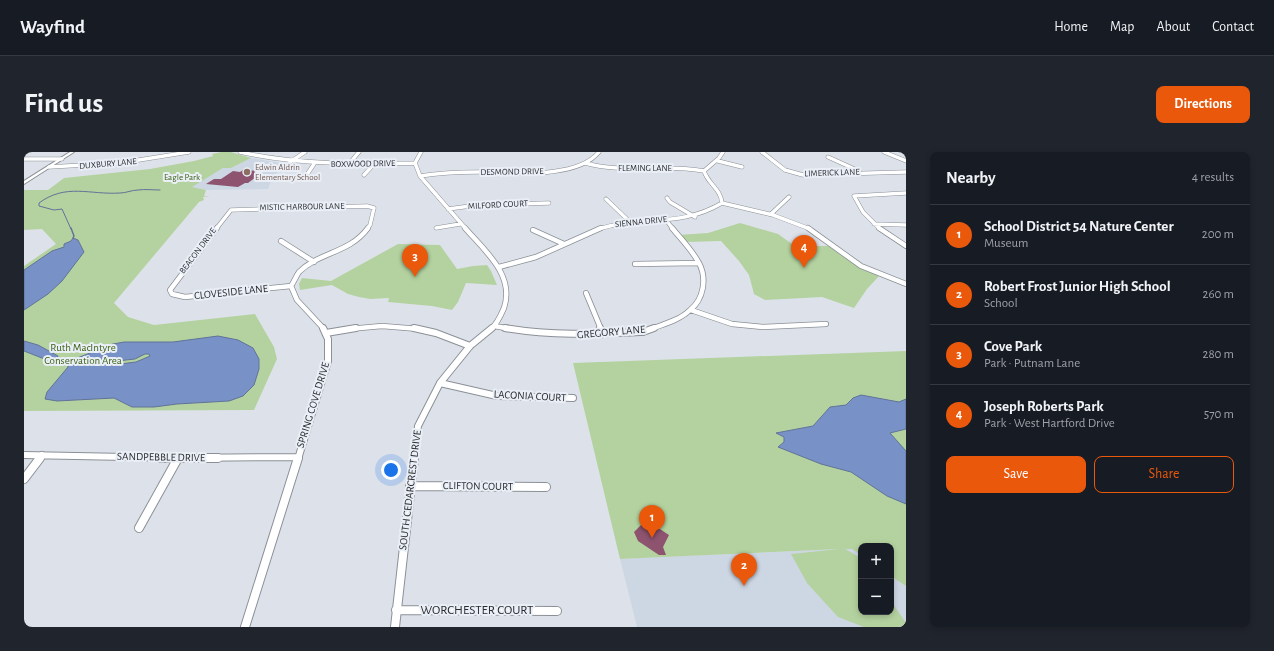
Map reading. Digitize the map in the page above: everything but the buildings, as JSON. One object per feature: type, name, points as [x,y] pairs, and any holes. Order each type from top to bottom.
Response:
[{"type":"street","points":[[24,183],[72,152]]},
{"type":"street","points":[[168,152],[170,156]]},
{"type":"street","name":"DUXBURY LANE","points":[[49,167],[101,166],[189,152]]},
{"type":"street","name":"BOXWOOD DRIVE","points":[[240,152],[266,159],[314,164],[415,163]]},
{"type":"street","points":[[290,162],[305,152]]},
{"type":"street","points":[[349,164],[359,152]]},
{"type":"street","points":[[415,163],[421,152]]},
{"type":"street","name":"DESMOND DRIVE","points":[[420,176],[442,173],[541,172],[567,168],[585,163],[593,158],[597,152]]},
{"type":"street","points":[[723,152],[718,161],[709,165],[704,171],[706,176],[722,197],[722,203],[771,214],[802,225],[820,235],[857,263],[884,276],[906,284]]},
{"type":"street","points":[[884,152],[906,161]]},
{"type":"street","name":"LIMERICK LANE","points":[[764,153],[781,168],[791,173],[816,174],[906,172]]},
{"type":"street","points":[[828,157],[862,172]]},
{"type":"street","points":[[24,159],[62,158]]},
{"type":"street","points":[[718,161],[742,167]]},
{"type":"street","name":"SOUTH CEDARCREST DRIVE","points":[[395,627],[418,426],[440,383],[470,346],[494,326],[502,312],[507,298],[505,279],[499,267],[460,224],[420,176],[415,163]]},
{"type":"street","name":"FLEMING LANE","points":[[585,163],[601,167],[626,169],[687,169],[704,171]]},
{"type":"street","points":[[306,176],[314,164]]},
{"type":"street","points":[[364,175],[374,164]]},
{"type":"street","points":[[906,194],[854,196],[857,206],[863,214],[874,224],[906,246]]},
{"type":"street","points":[[771,214],[789,197]]},
{"type":"street","points":[[667,198],[670,202],[695,217]]},
{"type":"street","points":[[606,199],[630,222]]},
{"type":"street","name":"MILFORD COURT","points":[[448,209],[487,204],[549,203]]},
{"type":"street","name":"SIENNA DRIVE","points":[[499,267],[530,260],[594,230],[630,222],[695,217],[712,211],[722,203]]},
{"type":"street","name":"MISTIC HARBOUR LANE","points":[[231,210],[373,207],[374,210],[369,228],[362,238],[350,246],[314,262]]},
{"type":"street","name":"BEACON DRIVE","points":[[172,294],[170,290],[172,286],[231,210]]},
{"type":"street","name":"GREGORY LANE","points":[[494,326],[534,333],[571,336],[642,332],[675,320],[691,310],[703,292],[704,279],[699,263],[666,220]]},
{"type":"street","points":[[436,228],[460,224]]},
{"type":"street","points":[[874,224],[906,225]]},
{"type":"street","points":[[533,230],[564,244]]},
{"type":"street","points":[[281,241],[314,262],[297,274],[291,286],[294,297],[314,317],[326,333],[349,328],[377,326],[415,328],[470,346]]},
{"type":"street","points":[[635,264],[699,263]]},
{"type":"street","name":"CLOVESIDE LANE","points":[[172,294],[185,297],[291,286]]},
{"type":"street","points":[[586,293],[603,334]]},
{"type":"street","points":[[691,310],[732,324],[763,327],[826,324]]},
{"type":"street","name":"SPRING COVE DRIVE","points":[[246,627],[297,457],[328,361],[326,333]]},
{"type":"street","name":"LACONIA COURT","points":[[440,383],[497,396],[573,398]]},
{"type":"street","name":"SANDPEBBLE DRIVE","points":[[24,455],[178,458],[297,457]]},
{"type":"street","points":[[24,479],[42,455]]},
{"type":"street","points":[[139,528],[178,458]]},
{"type":"street","name":"CLIFTON COURT","points":[[410,486],[546,487]]},
{"type":"street","name":"WORCHESTER COURT","points":[[396,610],[557,611]]},
{"type":"shaded area","name":"Edwin Aldrin Elementary School","points":[[251,158],[288,164],[273,176],[268,189],[206,190],[191,187],[223,168],[231,168]]},
{"type":"shaded area","points":[[858,548],[858,615],[894,615],[894,550],[906,561],[906,627],[637,627],[620,559]]},
{"type":"green space","name":"Ruth MacIntyre Conservation Area","points":[[231,152],[251,158],[231,168],[223,168],[192,187],[206,190],[204,196],[210,196],[203,197],[204,200],[199,202],[114,303],[128,317],[154,325],[255,314],[274,347],[277,359],[254,410],[24,411],[24,266],[56,244],[42,229],[24,230],[24,190],[48,190],[64,178],[150,169],[194,161],[213,156],[212,154]]},
{"type":"green space","points":[[740,223],[778,234],[795,246],[832,246],[850,261],[879,276],[867,289],[854,308],[822,297],[765,300],[754,294],[749,275],[721,241],[685,242],[678,235],[708,233]]},
{"type":"green space","points":[[398,244],[440,245],[457,269],[487,265],[497,285],[466,283],[458,302],[452,310],[432,306],[388,302],[389,298],[370,299],[359,297],[348,294],[332,285],[300,290],[299,284],[302,278],[331,281]]},
{"type":"green space","points":[[906,351],[906,586],[894,578],[894,543],[858,543],[858,553],[852,549],[845,549],[858,556],[858,615],[894,615],[894,605],[906,623],[906,627],[864,627],[838,617],[807,583],[791,554],[840,549],[620,559],[573,363]]},
{"type":"water","points":[[73,238],[78,240],[84,252],[62,281],[48,294],[24,310],[24,270],[52,251],[64,247],[64,244],[71,241]]},
{"type":"water","points":[[218,336],[238,340],[253,348],[259,359],[259,369],[254,385],[243,396],[229,401],[154,407],[132,407],[114,398],[57,401],[45,399],[47,392],[68,367],[67,362],[113,344],[124,342],[173,342]],"holes":[[[145,354],[149,354],[150,356],[136,362],[120,364],[112,361],[91,363],[100,359],[117,361],[135,359]]]},
{"type":"water","points":[[24,341],[38,345],[58,356],[57,359],[47,360],[24,351]]},
{"type":"water","points":[[861,395],[899,402],[906,399],[906,429],[890,433],[906,451],[906,504],[887,496],[851,472],[821,464],[778,447],[784,442],[784,437],[776,433],[813,426],[830,407],[846,405],[853,398]]},
{"type":"waterway","points":[[71,229],[62,209],[54,210],[39,206],[39,203],[59,193],[78,191],[124,193],[134,190],[160,190]]},
{"type":"waterway","points":[[71,228],[74,236],[73,238]]},
{"type":"place","name":"Edwin Aldrin Elementary School","points":[[247,172]]},
{"type":"place","name":"Joseph Roberts Park","points":[[804,268]]},
{"type":"place","name":"Cove Park","points":[[415,277]]},
{"type":"place","name":"School District 54 Nature Center","points":[[652,538]]},
{"type":"place","name":"Robert Frost Junior High School","points":[[744,586]]},
{"type":"park label","name":"Eagle Park","points":[[182,177]]}]
